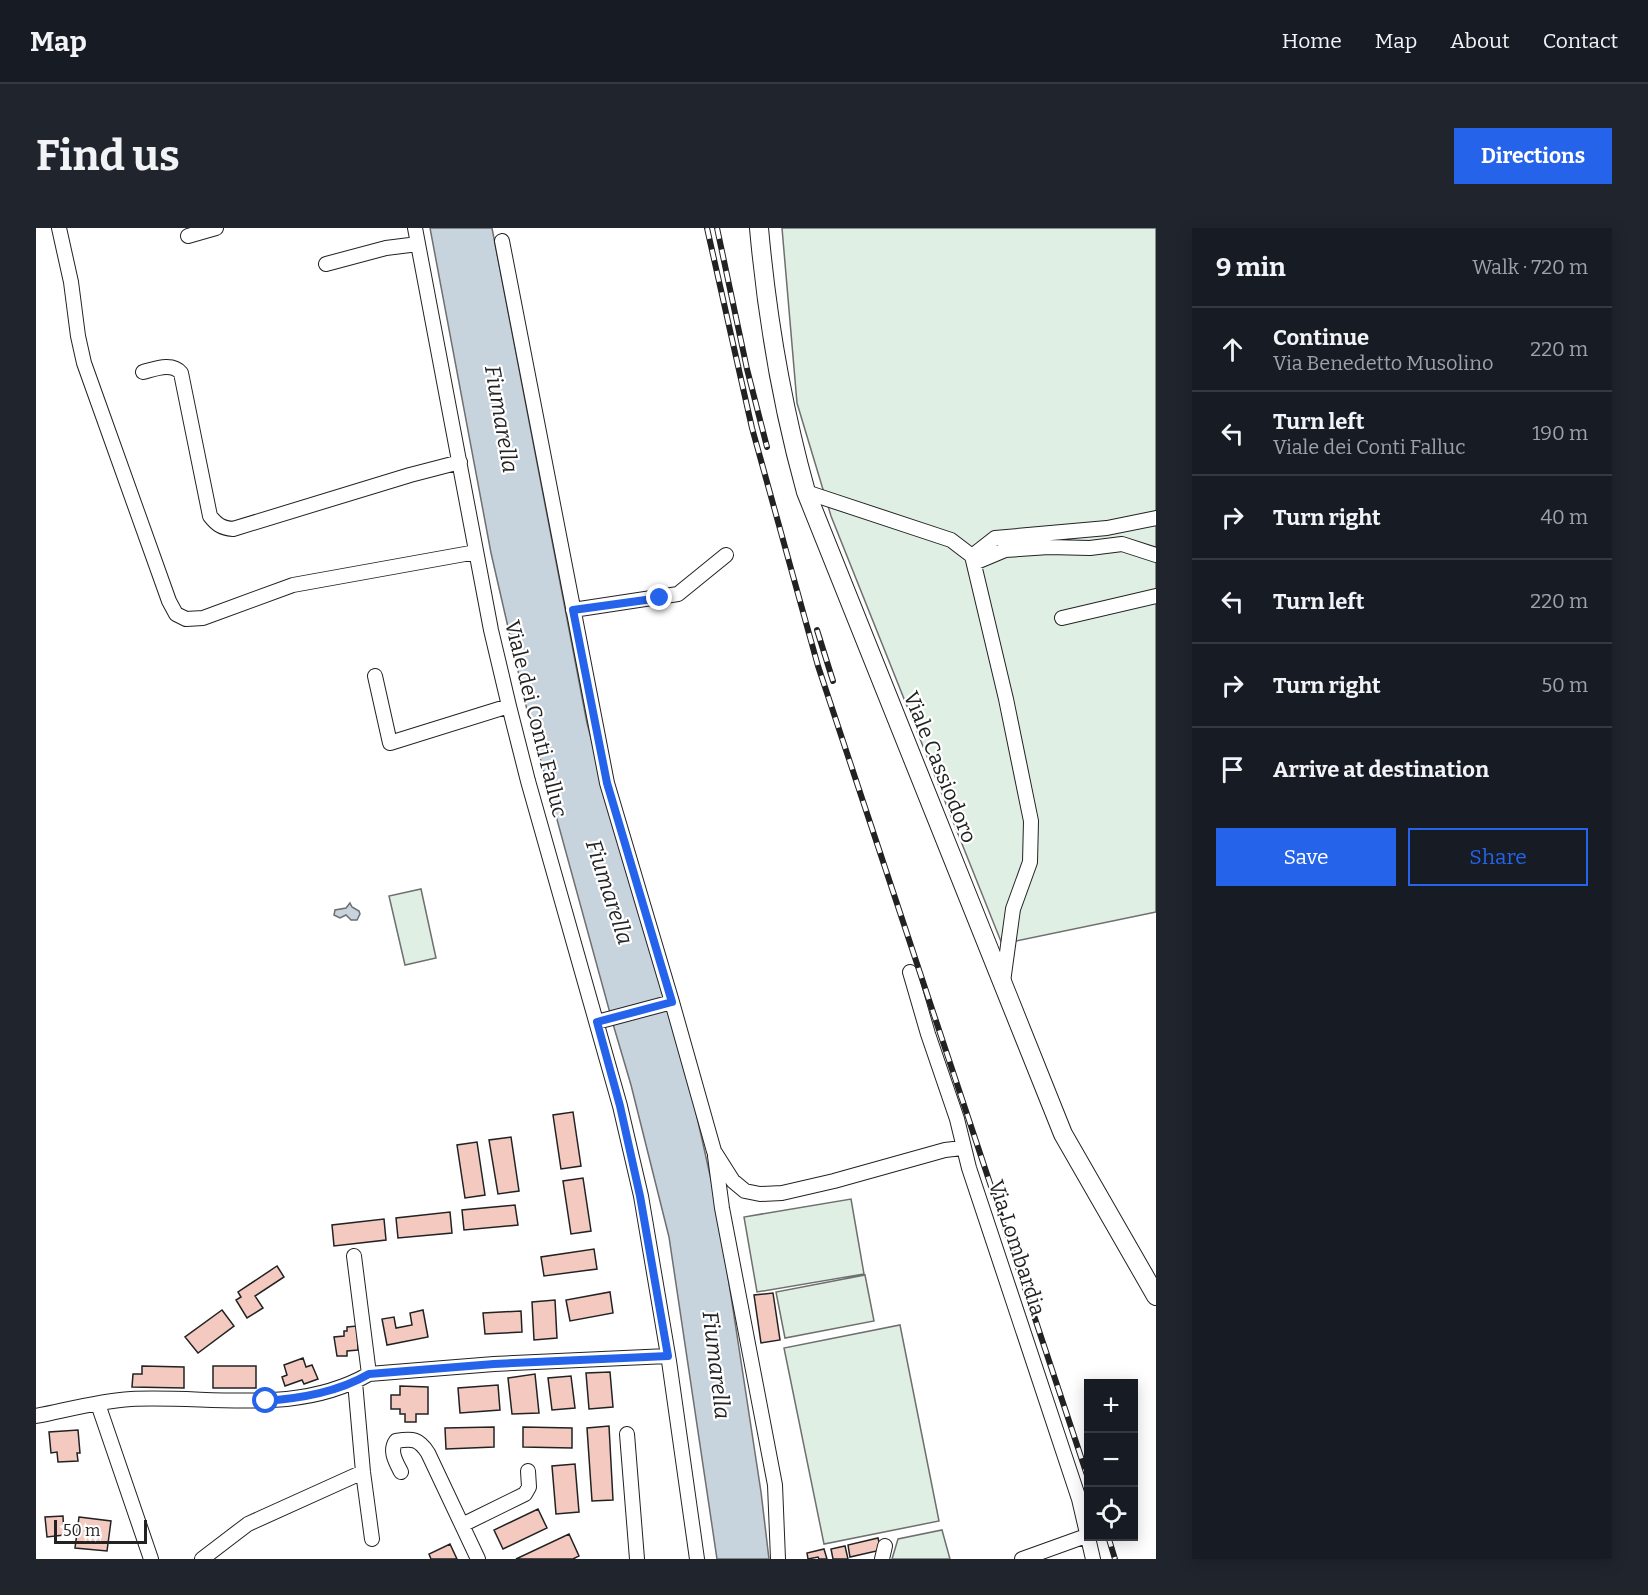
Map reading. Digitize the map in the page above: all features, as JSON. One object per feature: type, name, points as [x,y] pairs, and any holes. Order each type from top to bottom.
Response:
[{"type":"main road","name":"Viale Cassiodoro","points":[[759,228],[762,264],[776,351],[794,446],[806,492],[1063,1134],[1156,1296]]},
{"type":"street","points":[[59,228],[71,282],[84,363],[169,601],[176,614],[186,620],[204,618],[293,585],[477,552]]},
{"type":"street","points":[[188,236],[216,228]]},
{"type":"street","name":"Viale dei Conti Falluc","points":[[415,228],[491,630],[508,706],[528,781],[603,1020],[640,1196],[668,1356],[698,1559]]},
{"type":"street","points":[[502,241],[607,783],[714,1151],[722,1208],[775,1485],[778,1559]]},
{"type":"street","points":[[326,264],[386,248],[418,244]]},
{"type":"street","points":[[143,372],[167,367],[178,370],[181,374],[210,516],[216,525],[224,528],[233,529],[460,462]]},
{"type":"street","points":[[806,492],[951,540],[973,559],[1006,699],[1031,821],[1030,862],[1013,909],[1002,986]]},
{"type":"street","points":[[973,559],[995,538],[1107,528],[1156,518]]},
{"type":"street","points":[[973,559],[1005,550],[1049,547],[1090,548],[1122,544],[1156,555]]},
{"type":"street","points":[[573,610],[678,594],[726,555]]},
{"type":"street","points":[[1062,618],[1156,596]]},
{"type":"street","points":[[375,676],[390,743],[508,706]]},
{"type":"street","name":"Via Lombardia","points":[[910,972],[957,1119],[962,1148],[1079,1500],[1084,1526]]},
{"type":"street","points":[[603,1020],[670,1002]]},
{"type":"street","points":[[714,1151],[733,1181],[745,1191],[760,1194],[782,1193],[945,1150],[962,1148]]},
{"type":"street","points":[[354,1256],[369,1374]]},
{"type":"street","points":[[36,1416],[130,1399],[266,1401],[295,1399],[355,1382],[369,1374],[494,1364],[668,1356]]},
{"type":"street","points":[[355,1382],[372,1539]]},
{"type":"street","points":[[98,1404],[151,1559]]},
{"type":"street","points":[[627,1434],[633,1558]]},
{"type":"street","points":[[401,1472],[396,1463],[394,1445],[396,1441],[416,1440],[428,1453],[478,1559]]},
{"type":"street","points":[[201,1559],[248,1524],[363,1472]]},
{"type":"street","points":[[462,1525],[525,1494],[530,1487],[528,1472]]},
{"type":"street","points":[[1022,1559],[1084,1537]]},
{"type":"street","name":"Via Lombardia","points":[[1088,1541],[1093,1559]]},
{"type":"green space","points":[[782,228],[1156,228],[1156,912],[1002,944],[831,516],[797,403]]},
{"type":"green space","points":[[421,889],[436,958],[405,965],[389,896]]},
{"type":"green space","points":[[851,1199],[864,1274],[757,1292],[744,1217]]},
{"type":"green space","points":[[865,1275],[874,1321],[785,1338],[776,1292]]},
{"type":"green space","points":[[900,1325],[939,1521],[824,1544],[784,1348]]},
{"type":"green space","points":[[942,1530],[950,1559],[892,1559],[898,1539]]},
{"type":"water","name":"Fiumarella","points":[[430,228],[492,228],[587,723],[693,1099],[718,1211],[769,1559],[717,1559],[669,1237],[631,1085],[527,710],[491,553]]},
{"type":"water","points":[[350,903],[359,911],[357,920],[351,920],[346,915],[340,918],[334,915],[335,910],[346,908]]},
{"type":"building","points":[[573,1112],[581,1166],[561,1169],[553,1115]]},
{"type":"building","points":[[511,1137],[519,1191],[498,1194],[489,1140]]},
{"type":"building","points":[[477,1142],[485,1195],[465,1198],[457,1145]]},
{"type":"building","points":[[583,1178],[591,1231],[571,1234],[563,1181]]},
{"type":"building","points":[[515,1205],[518,1225],[464,1230],[462,1210]]},
{"type":"building","points":[[450,1212],[452,1233],[398,1238],[396,1218]]},
{"type":"building","points":[[384,1219],[386,1240],[334,1246],[332,1225]]},
{"type":"building","points":[[594,1249],[597,1269],[544,1276],[541,1257]]},
{"type":"building","points":[[277,1266],[284,1277],[255,1296],[263,1308],[247,1318],[236,1300],[241,1297],[238,1292]]},
{"type":"building","points":[[610,1292],[613,1313],[570,1321],[566,1300]]},
{"type":"building","points":[[773,1293],[780,1340],[761,1343],[754,1295]]},
{"type":"building","points":[[555,1300],[557,1338],[534,1340],[532,1302]]},
{"type":"building","points":[[222,1310],[234,1326],[198,1353],[185,1337]]},
{"type":"building","points":[[423,1310],[428,1337],[387,1345],[382,1319],[394,1317],[396,1328],[412,1325],[410,1313]]},
{"type":"building","points":[[521,1311],[522,1332],[485,1334],[483,1313]]},
{"type":"building","points":[[357,1326],[358,1350],[347,1351],[347,1356],[337,1356],[334,1337],[344,1336],[347,1327]]},
{"type":"building","points":[[303,1358],[306,1367],[312,1365],[318,1379],[304,1384],[302,1380],[285,1386],[282,1377],[287,1375],[284,1365]]},
{"type":"building","points":[[142,1366],[184,1367],[184,1388],[132,1387],[133,1374],[142,1374]]},
{"type":"building","points":[[213,1366],[256,1366],[256,1388],[213,1388]]},
{"type":"building","points":[[610,1372],[613,1407],[589,1409],[586,1373]]},
{"type":"building","points":[[535,1374],[539,1413],[512,1414],[508,1378]]},
{"type":"building","points":[[571,1376],[575,1408],[552,1410],[548,1378]]},
{"type":"building","points":[[498,1385],[500,1410],[460,1413],[458,1388]]},
{"type":"building","points":[[400,1386],[428,1387],[428,1414],[416,1414],[416,1422],[405,1422],[405,1414],[400,1414],[400,1409],[391,1409],[391,1395],[400,1395]]},
{"type":"building","points":[[609,1426],[613,1500],[592,1501],[587,1428]]},
{"type":"building","points":[[494,1427],[494,1447],[446,1449],[445,1428]]},
{"type":"building","points":[[523,1427],[572,1428],[572,1448],[523,1447]]},
{"type":"building","points":[[78,1430],[80,1453],[77,1453],[78,1461],[58,1462],[57,1452],[51,1453],[49,1432]]},
{"type":"building","points":[[575,1464],[579,1512],[556,1514],[552,1466]]},
{"type":"building","points":[[538,1509],[547,1528],[503,1549],[494,1530]]},
{"type":"building","points":[[63,1516],[64,1535],[47,1537],[45,1517]]},
{"type":"building","points":[[79,1517],[111,1521],[107,1551],[75,1548]]},
{"type":"building","points":[[569,1534],[579,1556],[573,1559],[516,1559]]},
{"type":"building","points":[[878,1538],[881,1550],[850,1557],[848,1545]]},
{"type":"building","points":[[450,1544],[457,1559],[431,1559],[429,1554]]},
{"type":"building","points":[[845,1546],[848,1559],[833,1559],[831,1549]]},
{"type":"building","points":[[824,1549],[827,1559],[818,1557],[808,1559],[807,1553]]},
{"type":"railway","points":[[707,228],[752,428],[818,666],[1084,1466]]},
{"type":"railway","points":[[717,228],[747,369],[767,447]]},
{"type":"railway","points":[[817,630],[833,681]]},
{"type":"railway","points":[[1110,1541],[1115,1559]]},
{"type":"route","points":[[266,1401],[295,1399],[321,1393],[355,1382],[369,1374],[494,1364],[668,1356],[640,1196],[620,1106],[597,1022],[672,1002],[607,783],[573,610],[660,598]]}]
